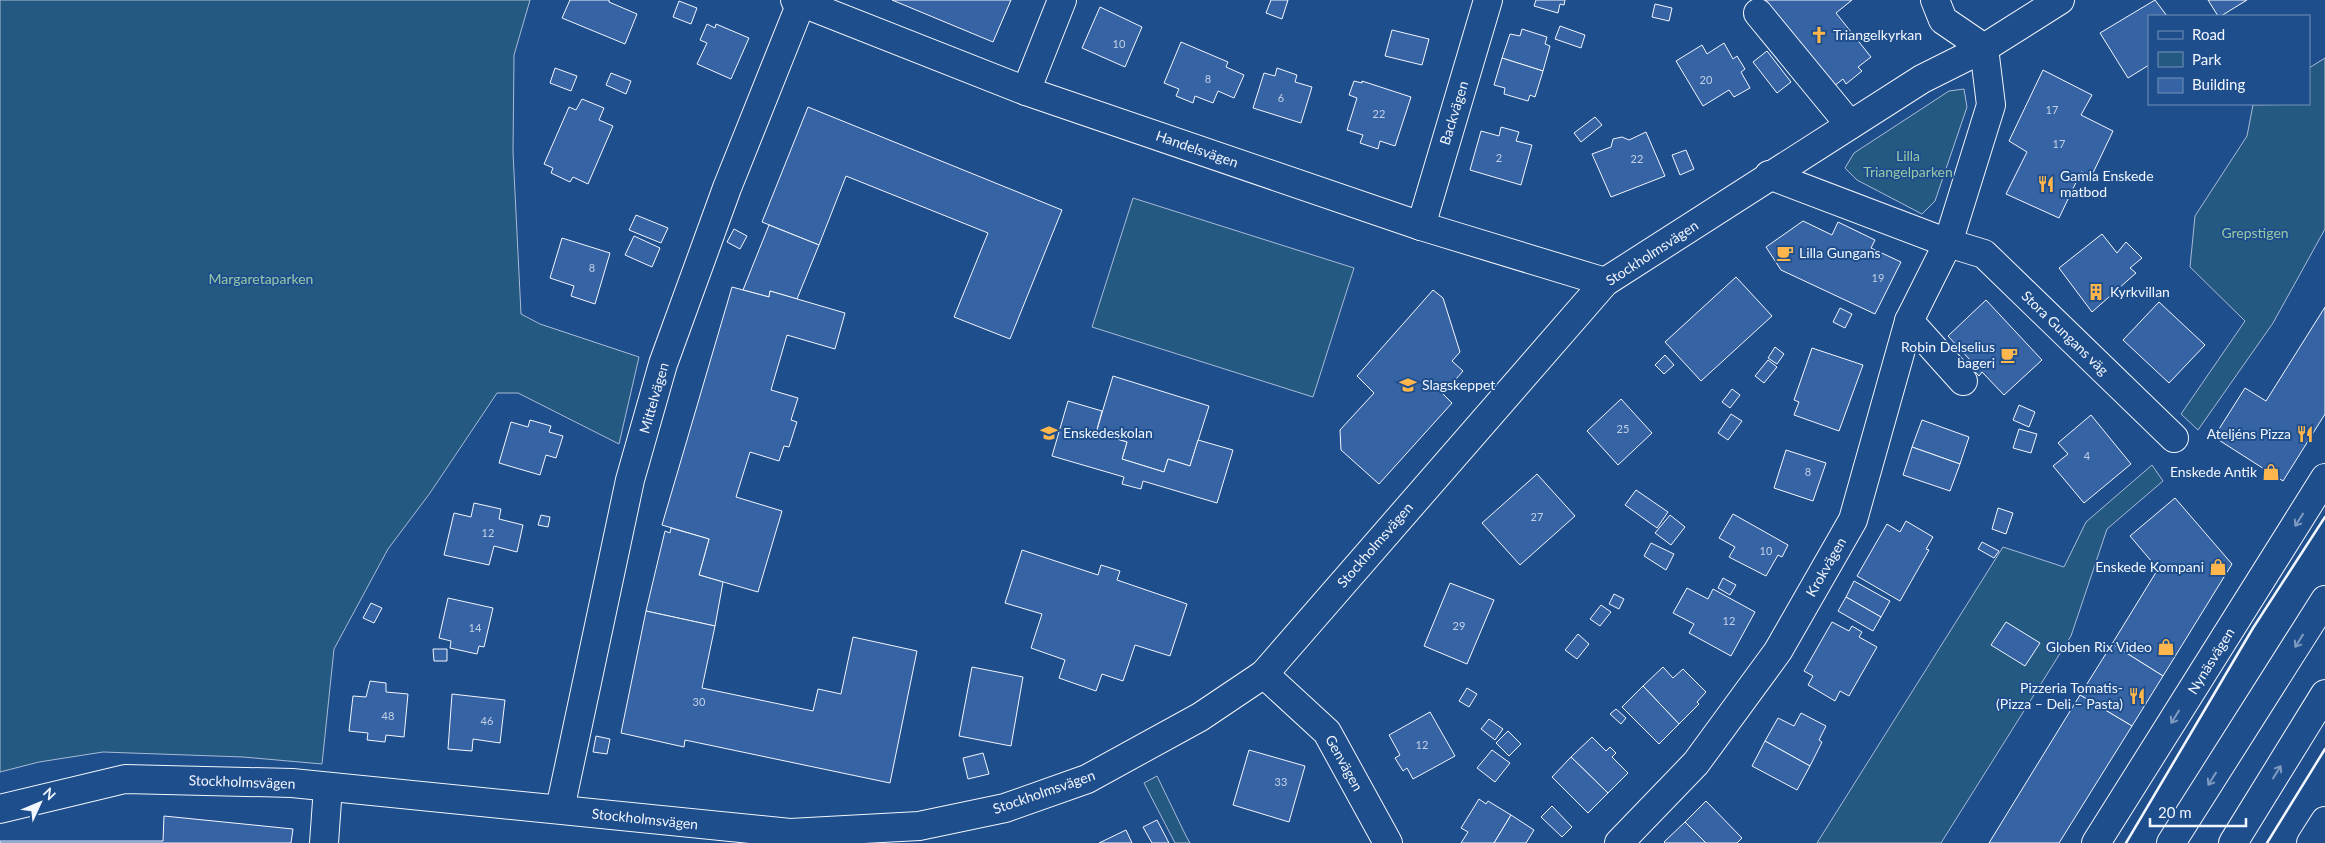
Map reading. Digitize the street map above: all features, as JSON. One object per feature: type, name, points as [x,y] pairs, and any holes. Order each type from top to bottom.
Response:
[{"type":"main road","points":[[1026,91],[1062,0]]},
{"type":"main road","name":"Backvägen","points":[[1421,226],[1488,0]]},
{"type":"main road","points":[[1769,175],[1948,243],[1991,105],[1984,48],[1943,20],[1935,0]]},
{"type":"main road","name":"Stockholmsvägen","points":[[0,810],[125,779],[292,783],[560,809],[790,838],[920,826],[1005,808],[1087,779],[1200,717],[1264,674],[1605,282],[1769,175],[1922,79],[1984,48],[2060,0]]},
{"type":"main road","name":"Handelsvägen","points":[[798,1],[1026,91],[1421,226],[1605,282]]},
{"type":"main road","name":"Mittelvägen","points":[[560,809],[630,480],[663,364],[798,1]]},
{"type":"main road","points":[[1758,13],[1850,124]]},
{"type":"main road","name":"Krokvägen","points":[[1619,843],[1696,764],[1778,651],[1853,520],[1909,321],[1948,243]]},
{"type":"main road","name":"Stora Gungans väg","points":[[1948,243],[1984,254],[2174,438]]},
{"type":"main road","points":[[1909,321],[1963,381]]},
{"type":"main road","name":"Nynäsvägen","points":[[2096,843],[2325,478]]},
{"type":"main road","points":[[2171,843],[2325,600]]},
{"type":"main road","name":"Genvägen","points":[[1264,674],[1327,732],[1388,843]]},
{"type":"main road","points":[[2233,843],[2325,694]]},
{"type":"main road","points":[[324,843],[328,787]]},
{"type":"main road","points":[[2311,843],[2325,820]]},
{"type":"green space","name":"Margaretaparken","points":[[0,0],[530,0],[514,55],[513,152],[521,314],[540,324],[639,357],[619,444],[518,393],[497,393],[430,493],[388,549],[334,649],[322,764],[243,757],[103,752],[39,762],[0,772]]},
{"type":"green space","name":"Grepstigen","points":[[2325,58],[2325,229],[2273,323],[2198,430],[2181,414],[2245,321],[2190,267],[2195,216],[2247,136],[2253,105],[2310,105],[2310,67]]},
{"type":"green space","name":"Lilla Triangelparken","points":[[1964,89],[1967,107],[1935,201],[1922,214],[1857,180],[1845,168],[1854,153],[1949,91]]},
{"type":"green space","points":[[1133,198],[1354,268],[1313,397],[1092,327]]},
{"type":"green space","points":[[2152,465],[2163,481],[2107,529],[2071,636],[1941,843],[1817,843],[2003,547],[2064,567],[2086,522]]},
{"type":"green space","points":[[1157,776],[1190,843],[1175,843],[1144,783]]},
{"type":"building","points":[[570,0],[609,0],[609,2],[637,14],[625,44],[562,18]]},
{"type":"building","points":[[892,0],[1011,0],[993,42]]},
{"type":"building","points":[[1271,0],[1288,0],[1282,19],[1266,13]]},
{"type":"building","points":[[1536,0],[1565,0],[1564,5],[1560,4],[1558,13],[1534,6]]},
{"type":"building","name":"Triangelkyrkan","points":[[1765,0],[1852,0],[1836,13],[1871,57],[1858,67],[1862,71],[1846,84],[1843,79],[1829,90]]},
{"type":"building","points":[[2155,0],[2166,15],[2148,15],[2148,66],[2128,78],[2100,33]]},
{"type":"building","points":[[2208,0],[2247,0],[2223,15],[2217,15]]},
{"type":"building","points":[[679,1],[697,8],[691,24],[673,17]]},
{"type":"building","points":[[1655,4],[1672,8],[1669,21],[1652,17]]},
{"type":"building","points":[[1100,7],[1142,27],[1125,67],[1082,48]]},
{"type":"building","points":[[707,24],[715,28],[716,24],[749,38],[731,79],[697,64],[707,43],[700,40]]},
{"type":"building","points":[[1560,26],[1585,35],[1581,48],[1555,39]]},
{"type":"building","points":[[1522,29],[1547,37],[1545,44],[1550,46],[1543,71],[1502,58],[1510,34],[1520,36]]},
{"type":"building","points":[[1392,30],[1429,39],[1422,65],[1385,56]]},
{"type":"building","points":[[1181,42],[1228,62],[1226,67],[1244,75],[1234,98],[1218,91],[1213,103],[1195,96],[1193,103],[1176,96],[1179,89],[1164,83]]},
{"type":"building","points":[[1724,43],[1733,59],[1737,56],[1745,69],[1741,72],[1750,88],[1734,97],[1729,90],[1703,106],[1676,61],[1702,45],[1707,54]]},
{"type":"building","points":[[1767,51],[1791,82],[1777,93],[1753,62]]},
{"type":"building","points":[[1502,58],[1543,71],[1535,97],[1530,95],[1528,101],[1504,94],[1505,88],[1494,85]]},
{"type":"building","points":[[555,68],[577,76],[571,91],[550,83]]},
{"type":"building","points":[[1277,68],[1297,75],[1295,82],[1312,87],[1301,123],[1253,108],[1264,73],[1275,76]]},
{"type":"building","points":[[2043,70],[2092,95],[2081,115],[2113,131],[2092,175],[2081,172],[2059,218],[2006,194],[2027,152],[2009,141]]},
{"type":"building","points":[[611,73],[631,81],[626,94],[606,85]]},
{"type":"building","points":[[1354,81],[1362,83],[1362,81],[1411,97],[1395,146],[1380,141],[1378,149],[1360,143],[1363,135],[1347,130],[1357,98],[1349,95]]},
{"type":"building","points":[[582,99],[604,108],[599,120],[613,126],[588,184],[573,177],[570,182],[551,173],[553,168],[544,164],[569,107],[576,110]]},
{"type":"building","points":[[808,107],[1062,210],[1010,339],[954,317],[988,233],[846,176],[819,245],[762,222]]},
{"type":"building","points":[[1595,117],[1602,125],[1581,142],[1574,133]]},
{"type":"building","points":[[1501,127],[1519,132],[1516,141],[1532,145],[1521,185],[1470,170],[1481,131],[1499,136]]},
{"type":"building","points":[[1646,132],[1665,176],[1611,197],[1592,154],[1611,147],[1613,139],[1622,137],[1629,140]]},
{"type":"building","points":[[1686,150],[1694,169],[1680,175],[1672,155]]},
{"type":"building","points":[[636,215],[668,228],[661,243],[629,230]]},
{"type":"building","points":[[1803,221],[1832,235],[1838,222],[1875,240],[1871,248],[1901,262],[1875,314],[1781,270],[1766,247]]},
{"type":"building","points":[[769,225],[819,245],[797,299],[770,291],[769,297],[743,290]]},
{"type":"building","points":[[734,229],[747,236],[740,249],[727,242]]},
{"type":"building","name":"Kyrkvillan","points":[[2102,234],[2117,253],[2126,242],[2142,258],[2130,268],[2136,273],[2092,312],[2059,268]]},
{"type":"building","points":[[634,236],[660,248],[652,267],[625,255]]},
{"type":"building","points":[[562,238],[610,253],[595,304],[571,296],[574,286],[550,278]]},
{"type":"building","points":[[1736,277],[1772,316],[1701,381],[1665,342]]},
{"type":"building","points":[[732,287],[769,297],[770,291],[845,313],[835,349],[787,335],[771,390],[798,398],[791,420],[797,422],[789,447],[784,446],[779,461],[750,452],[736,497],[782,511],[758,592],[699,575],[709,539],[662,525]]},
{"type":"building","name":"Slagskeppet","points":[[1433,290],[1443,298],[1460,352],[1452,361],[1463,371],[1443,394],[1452,403],[1379,484],[1341,450],[1340,430],[1374,393],[1357,376]]},
{"type":"building","points":[[1986,300],[2042,360],[2004,395],[1982,372],[1979,376],[1967,363],[1970,360],[1948,336]]},
{"type":"building","points":[[2159,302],[2205,345],[2169,383],[2123,340]]},
{"type":"building","points":[[2325,307],[2325,414],[2283,481],[2214,437],[2245,388],[2266,401]]},
{"type":"building","points":[[1840,308],[1852,314],[1845,328],[1833,322]]},
{"type":"building","points":[[1775,347],[1784,354],[1777,364],[1768,358]]},
{"type":"building","points":[[1812,348],[1863,365],[1839,431],[1794,415],[1799,402],[1794,400]]},
{"type":"building","points":[[1665,355],[1674,365],[1664,374],[1655,365]]},
{"type":"building","points":[[1768,360],[1777,367],[1764,383],[1755,376]]},
{"type":"building","points":[[1113,376],[1209,406],[1190,466],[1168,459],[1164,472],[1122,459],[1127,442],[1096,433]]},
{"type":"building","points":[[1732,389],[1740,395],[1730,408],[1722,402]]},
{"type":"building","points":[[1621,399],[1652,433],[1618,465],[1587,431]]},
{"type":"building","points":[[1068,401],[1102,411],[1096,433],[1127,442],[1122,459],[1164,472],[1168,459],[1190,466],[1198,440],[1233,450],[1217,503],[1143,481],[1141,489],[1122,484],[1124,477],[1052,456]]},
{"type":"building","points":[[2019,405],[2035,412],[2029,427],[2013,420]]},
{"type":"building","points":[[1731,414],[1742,421],[1728,440],[1718,433]]},
{"type":"building","points":[[2091,415],[2131,464],[2084,503],[2053,466],[2068,454],[2058,443]]},
{"type":"building","points":[[530,420],[551,426],[549,432],[563,436],[556,458],[546,455],[540,475],[499,463],[511,422],[528,427]]},
{"type":"building","points":[[1922,420],[1969,437],[1960,464],[1912,447]]},
{"type":"building","points":[[2019,429],[2037,434],[2031,453],[2013,448]]},
{"type":"building","points":[[1912,447],[1960,464],[1950,491],[1903,475]]},
{"type":"building","points":[[1786,450],[1826,463],[1813,501],[1774,488]]},
{"type":"building","points":[[1537,474],[1575,516],[1520,565],[1482,523]]},
{"type":"building","points":[[1636,490],[1668,512],[1657,528],[1625,505]]},
{"type":"building","points":[[2175,498],[2232,564],[2163,676],[2112,644],[2158,569],[2130,536]]},
{"type":"building","points":[[474,503],[501,509],[499,519],[523,525],[517,552],[494,546],[489,565],[444,555],[454,513],[471,517]]},
{"type":"building","points":[[1998,508],[2013,513],[2006,534],[1992,529]]},
{"type":"building","points":[[1733,514],[1788,545],[1782,557],[1778,555],[1766,576],[1729,557],[1735,547],[1719,538]]},
{"type":"building","points":[[541,515],[550,517],[548,527],[538,525]]},
{"type":"building","points":[[1670,515],[1685,527],[1671,545],[1655,533]]},
{"type":"building","points":[[1906,521],[1933,537],[1926,549],[1929,550],[1900,601],[1857,576],[1887,524],[1900,532]]},
{"type":"building","points":[[671,528],[709,539],[699,575],[723,582],[715,626],[646,611],[665,531],[670,533]]},
{"type":"building","points":[[1982,542],[1999,551],[1994,558],[1978,549]]},
{"type":"building","points":[[1651,543],[1674,554],[1666,570],[1644,556]]},
{"type":"building","points":[[1022,550],[1098,575],[1101,565],[1120,571],[1117,580],[1187,604],[1170,656],[1135,645],[1123,681],[1102,674],[1096,691],[1059,678],[1065,660],[1031,648],[1042,614],[1005,603]]},
{"type":"building","points":[[1723,578],[1736,585],[1730,595],[1718,588]]},
{"type":"building","points":[[1854,581],[1890,601],[1881,617],[1846,597]]},
{"type":"building","points":[[1450,583],[1494,600],[1467,664],[1424,646]]},
{"type":"building","points":[[1687,588],[1708,599],[1713,589],[1755,612],[1731,656],[1689,633],[1694,624],[1673,613]]},
{"type":"building","points":[[1614,594],[1624,599],[1619,609],[1609,604]]},
{"type":"building","points":[[1846,597],[1881,617],[1873,631],[1838,611]]},
{"type":"building","points":[[448,598],[493,608],[484,647],[479,646],[477,654],[450,648],[451,641],[439,638]]},
{"type":"building","points":[[371,603],[382,608],[374,623],[363,618]]},
{"type":"building","points":[[1601,605],[1611,612],[1600,626],[1590,619]]},
{"type":"building","points":[[646,611],[715,626],[702,688],[813,711],[818,689],[841,694],[853,637],[917,651],[890,783],[685,740],[684,747],[621,733]]},
{"type":"building","points":[[1832,622],[1849,631],[1852,626],[1862,632],[1859,637],[1877,647],[1849,696],[1840,691],[1835,701],[1808,685],[1813,676],[1804,671]]},
{"type":"building","points":[[2006,622],[2040,643],[2025,666],[1991,645]]},
{"type":"building","points":[[1578,634],[1589,644],[1577,659],[1565,650]]},
{"type":"building","points":[[2112,644],[2163,676],[2132,726],[2080,695]]},
{"type":"building","points":[[433,649],[447,649],[447,661],[434,661]]},
{"type":"building","points":[[972,667],[1023,677],[1011,746],[959,736]]},
{"type":"building","points":[[1663,667],[1673,678],[1683,669],[1706,692],[1697,702],[1699,704],[1679,724],[1643,686]]},
{"type":"building","points":[[370,681],[386,683],[386,692],[408,694],[404,737],[386,735],[385,742],[367,740],[368,733],[349,731],[353,696],[366,697]]},
{"type":"building","points":[[1643,686],[1679,724],[1659,744],[1622,707]]},
{"type":"building","points":[[1467,688],[1477,694],[1469,707],[1459,701]]},
{"type":"building","points":[[452,694],[505,700],[500,743],[473,739],[472,751],[448,749]]},
{"type":"building","points":[[2080,695],[2132,726],[2059,843],[1989,843]]},
{"type":"building","points":[[1616,709],[1626,718],[1621,724],[1610,714]]},
{"type":"building","points":[[1430,712],[1455,756],[1413,779],[1407,768],[1403,771],[1395,758],[1400,755],[1389,735]]},
{"type":"building","points":[[1801,713],[1826,726],[1819,740],[1822,742],[1810,766],[1765,741],[1778,718],[1794,726]]},
{"type":"building","points":[[1489,719],[1503,729],[1495,740],[1481,729]]},
{"type":"building","points":[[1508,731],[1521,744],[1509,756],[1496,743]]},
{"type":"building","points":[[596,736],[610,739],[607,754],[593,752]]},
{"type":"building","points":[[1592,737],[1606,751],[1610,747],[1616,753],[1612,757],[1628,773],[1608,793],[1571,757]]},
{"type":"building","points":[[1765,741],[1810,766],[1797,790],[1752,766]]},
{"type":"building","points":[[1249,750],[1305,766],[1289,822],[1233,805]]},
{"type":"building","points":[[1492,750],[1510,763],[1495,782],[1477,768]]},
{"type":"building","points":[[983,753],[989,774],[968,779],[963,758]]},
{"type":"building","points":[[1571,757],[1608,793],[1588,813],[1552,777]]},
{"type":"building","points":[[1479,799],[1486,804],[1488,801],[1511,815],[1494,843],[1461,843],[1468,832],[1461,828]]},
{"type":"building","points":[[1706,801],[1742,838],[1737,843],[1706,843],[1685,822]]},
{"type":"building","points":[[1552,806],[1572,827],[1562,837],[1541,817]]},
{"type":"building","points":[[1511,815],[1534,830],[1526,843],[1494,843]]},
{"type":"building","points":[[164,816],[293,829],[291,843],[0,843],[0,841],[163,841]]},
{"type":"building","points":[[1157,820],[1169,843],[1152,843],[1143,827]]},
{"type":"building","points":[[1685,822],[1706,843],[1664,842]]},
{"type":"building","points":[[1126,830],[1132,843],[1099,843]]},
{"type":"wall","points":[[2126,843],[2253,628],[2325,517]]},
{"type":"wall","points":[[2267,843],[2325,749]]},
{"type":"place","name":"Triangelkyrkan","points":[[1819,35]]},
{"type":"place","name":"Gamla Enskede matbod","points":[[2046,184]]},
{"type":"place","name":"Lilla Gungans","points":[[1785,253]]},
{"type":"place","name":"Kyrkvillan","points":[[2096,292]]},
{"type":"place","name":"Robin Delselius bageri","points":[[2009,355]]},
{"type":"place","name":"Slagskeppet","points":[[1408,385]]},
{"type":"place","name":"Enskedeskolan","points":[[1049,433]]},
{"type":"place","name":"Ateljéns Pizza","points":[[2305,434]]},
{"type":"place","name":"Enskede Antik","points":[[2271,472]]},
{"type":"place","name":"Enskede Kompani","points":[[2218,567]]},
{"type":"place","name":"Globen Rix Video","points":[[2166,647]]},
{"type":"place","name":"Pizzeria Tomatis- (Pizza – Deli – Pasta)","points":[[2137,696]]}]
